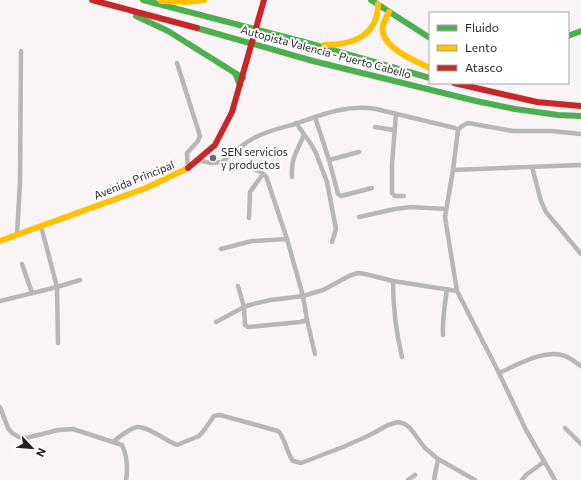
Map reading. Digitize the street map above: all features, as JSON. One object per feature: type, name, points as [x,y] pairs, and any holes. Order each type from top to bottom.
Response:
[{"type":"main road","name":"Autopista Valencia - Puerto Cabello","points":[[92,0],[273,48],[313,61],[476,101],[515,109],[558,115],[581,116]]},
{"type":"main road","points":[[145,1],[186,2],[204,0]]},
{"type":"main road","name":"Avenida Principal","points":[[0,241],[146,188],[188,168],[215,145],[232,112],[243,78],[264,0]]},
{"type":"main road","points":[[371,0],[429,37]]},
{"type":"main road","name":"Autopista Valencia - Puerto Cabello","points":[[145,1],[270,32],[429,78]]},
{"type":"main road","points":[[104,3],[152,22],[243,78]]},
{"type":"main road","points":[[308,43],[333,45],[356,39],[368,32],[375,24],[378,16],[378,4]]},
{"type":"main road","points":[[389,12],[383,32],[388,42],[410,58],[429,68]]},
{"type":"main road","points":[[569,36],[581,31]]},
{"type":"main road","points":[[235,73],[240,85]]},
{"type":"main road","points":[[458,84],[537,102],[581,106]]},
{"type":"main road","points":[[465,84],[472,87]]},
{"type":"street","points":[[17,235],[20,188],[21,51]]},
{"type":"street","points":[[177,63],[200,136],[198,141],[186,153],[188,168]]},
{"type":"street","points":[[222,162],[253,138],[342,109],[363,107],[458,130]]},
{"type":"street","points":[[396,114],[392,164],[392,193],[395,196],[404,196]]},
{"type":"street","points":[[315,117],[329,160],[336,190],[340,196],[372,188]]},
{"type":"street","points":[[296,123],[312,144],[327,182],[336,228],[332,242]]},
{"type":"street","points":[[554,480],[526,430],[457,291],[445,217],[458,130],[462,126],[468,123],[513,131],[552,131],[581,134]]},
{"type":"street","points":[[375,127],[394,130]]},
{"type":"street","points":[[292,177],[293,157],[304,135]]},
{"type":"street","points":[[329,160],[359,152]]},
{"type":"street","points":[[198,160],[211,163],[222,162],[250,168],[266,176],[270,184],[303,296],[315,354]]},
{"type":"street","points":[[453,170],[581,165]]},
{"type":"street","points":[[532,167],[541,200],[546,212],[581,254]]},
{"type":"street","points":[[249,218],[250,192],[263,174]]},
{"type":"street","points":[[359,216],[411,207],[446,209]]},
{"type":"street","points":[[41,226],[57,287],[58,343]]},
{"type":"street","points":[[221,249],[252,241],[287,240]]},
{"type":"street","points":[[22,264],[32,293]]},
{"type":"street","points":[[216,322],[252,304],[303,296],[323,290],[351,275],[358,273],[393,281],[457,291]]},
{"type":"street","points":[[0,301],[80,280]]},
{"type":"street","points":[[393,281],[393,304],[402,357]]},
{"type":"street","points":[[238,286],[244,307],[245,325],[248,327],[286,324],[307,320]]},
{"type":"street","points":[[443,335],[442,321],[445,310],[447,289]]},
{"type":"street","points":[[499,373],[537,356],[555,354],[566,356],[581,366]]},
{"type":"street","points":[[0,408],[8,428],[12,433],[19,437],[26,438],[58,430],[73,430],[122,445],[125,451],[127,473],[126,480]]},
{"type":"street","points":[[113,442],[125,433],[137,427],[146,429],[177,445],[199,436],[214,416],[220,415],[278,431],[283,436],[287,454],[292,462],[301,463],[343,447],[388,425],[398,422],[405,424],[410,428],[425,448],[438,459],[475,480]]},
{"type":"street","points":[[565,428],[581,444]]},
{"type":"street","points":[[434,480],[438,459]]},
{"type":"street","points":[[522,480],[526,475],[544,462]]},
{"type":"street","points":[[408,480],[415,474]]},
{"type":"traffic: fast","points":[[143,0],[308,43],[429,78]]},
{"type":"traffic: fast","points":[[371,0],[429,37]]},
{"type":"traffic: fast","points":[[136,16],[168,31],[243,78]]},
{"type":"traffic: fast","points":[[197,28],[313,61],[476,101],[515,109],[558,115],[581,116]]},
{"type":"traffic: fast","points":[[569,36],[581,31]]},
{"type":"traffic: fast","points":[[235,73],[240,85]]},
{"type":"traffic: slow","points":[[161,1],[186,2],[204,0]]},
{"type":"traffic: slow","points":[[324,45],[344,43],[362,36],[374,24],[378,4]]},
{"type":"traffic: slow","points":[[389,12],[384,22],[383,33],[390,45],[396,50],[429,68]]},
{"type":"traffic: slow","points":[[0,241],[146,188],[188,168]]},
{"type":"traffic: jam","points":[[92,0],[197,28]]},
{"type":"traffic: jam","points":[[188,168],[215,145],[232,112],[264,0]]},
{"type":"traffic: jam","points":[[458,84],[537,102],[581,106]]},
{"type":"place","name":"SEN servicios y productos","points":[[213,158]]}]
